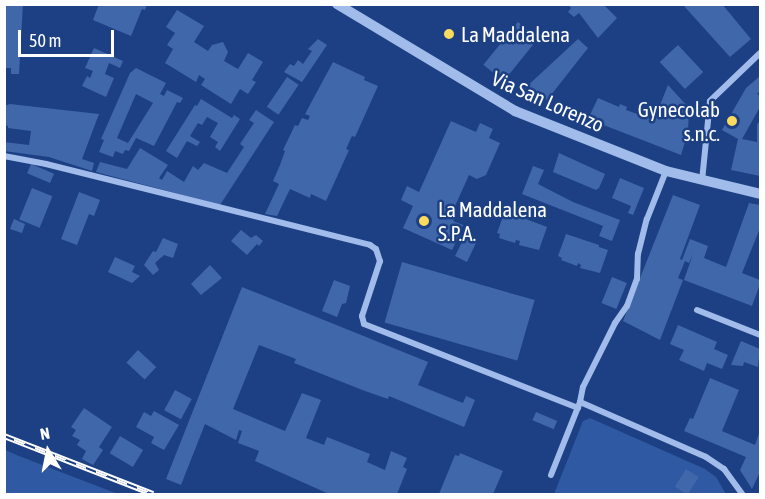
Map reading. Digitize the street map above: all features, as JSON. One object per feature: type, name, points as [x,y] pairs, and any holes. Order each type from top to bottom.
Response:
[{"type":"street","name":"Via San Lorenzo","points":[[337,4],[515,111],[666,171],[760,194]]},
{"type":"street","points":[[702,181],[710,101],[760,52]]},
{"type":"street","points":[[4,156],[46,164],[370,245],[376,249],[380,261],[362,316],[364,324],[579,405],[706,457],[724,469],[742,495]]},
{"type":"street","points":[[551,475],[579,405],[583,387],[615,323],[627,306],[637,279],[638,254],[647,219],[666,171]]},
{"type":"street","points":[[698,310],[760,335]]},
{"type":"shaded area","points":[[590,418],[705,469],[716,477],[726,494],[554,494],[583,421]]},
{"type":"shaded area","points":[[5,450],[19,456],[118,494],[5,494]]},
{"type":"building","points":[[4,4],[23,4],[19,74],[11,74],[11,68],[4,68]]},
{"type":"building","points":[[99,4],[147,4],[145,10],[142,9],[131,36],[93,20]]},
{"type":"building","points":[[568,4],[603,4],[617,18],[598,38],[579,13],[574,17],[568,12],[571,8]]},
{"type":"building","points":[[686,4],[722,4],[751,39],[730,57],[684,6]]},
{"type":"building","points":[[177,10],[204,26],[194,42],[208,51],[212,45],[223,42],[228,52],[224,61],[238,69],[248,53],[263,62],[252,80],[256,82],[248,94],[240,89],[231,104],[201,85],[205,79],[199,75],[196,82],[165,63],[173,49],[167,45],[175,33],[166,27]]},
{"type":"building","points":[[518,22],[538,38],[504,81],[483,65]]},
{"type":"building","points":[[318,39],[327,45],[302,82],[284,72],[290,64],[294,66],[298,60],[303,64],[312,51],[308,49]]},
{"type":"building","points":[[578,39],[588,48],[547,100],[524,89]]},
{"type":"building","points":[[678,45],[703,72],[685,89],[660,62]]},
{"type":"building","points":[[94,48],[123,61],[120,68],[109,63],[105,74],[114,78],[106,97],[82,86],[87,76],[90,78],[93,71],[85,68]]},
{"type":"building","points":[[333,62],[365,77],[364,80],[378,86],[355,137],[352,136],[346,149],[349,150],[326,201],[311,194],[310,198],[290,189],[277,216],[265,214],[279,184],[273,181],[285,151],[283,150],[295,125],[298,126],[302,118],[308,120],[310,116],[305,114]]},
{"type":"building","points":[[136,68],[166,83],[160,94],[164,96],[167,90],[183,98],[180,103],[177,102],[154,146],[136,138],[129,151],[125,150],[123,154],[115,151],[113,157],[99,152],[104,140],[101,139],[130,73]],"holes":[[[136,94],[153,103],[128,143],[117,138]]]},
{"type":"building","points":[[760,76],[760,91],[757,94],[760,96],[760,107],[742,139],[757,142],[757,125],[760,120],[760,176],[731,170],[738,139],[722,130],[746,88]]},
{"type":"building","points":[[287,77],[299,85],[278,115],[267,107]]},
{"type":"building","points":[[668,85],[689,108],[688,132],[681,155],[588,119],[598,98],[619,107],[620,104],[627,107],[626,110],[654,120]]},
{"type":"building","points":[[201,99],[232,118],[234,115],[240,119],[220,151],[215,147],[218,142],[210,137],[218,123],[207,117],[202,125],[198,123],[190,136],[200,142],[197,146],[187,141],[177,158],[166,151]]},
{"type":"building","points":[[10,104],[99,114],[82,159],[94,163],[92,171],[49,157],[4,151],[4,142],[29,145],[31,131],[8,128],[4,125],[4,106]]},
{"type":"building","points":[[256,110],[274,122],[220,205],[96,172],[100,162],[127,169],[140,148],[168,165],[159,178],[162,180],[167,171],[184,182],[193,166],[198,170],[204,163],[227,173],[244,147],[240,144],[254,123],[249,120]]},
{"type":"building","points":[[451,121],[476,132],[480,123],[493,129],[489,138],[500,143],[486,175],[477,179],[469,175],[451,215],[455,217],[453,221],[463,225],[459,235],[476,243],[467,262],[455,256],[462,242],[457,240],[452,250],[403,228],[413,206],[401,200],[407,186],[419,192]]},
{"type":"building","points":[[559,153],[605,174],[599,188],[596,190],[553,172]]},
{"type":"building","points":[[31,164],[54,174],[50,183],[27,173]]},
{"type":"building","points":[[533,166],[544,170],[538,184],[573,202],[620,220],[612,241],[599,236],[603,226],[522,194]]},
{"type":"building","points":[[620,178],[644,188],[633,215],[628,213],[631,206],[612,198]]},
{"type":"building","points":[[32,188],[52,196],[40,228],[19,220]]},
{"type":"building","points":[[79,192],[100,200],[94,216],[89,214],[77,245],[61,239]]},
{"type":"building","points":[[673,195],[700,205],[680,259],[682,260],[690,239],[708,246],[704,258],[726,267],[749,203],[760,205],[760,228],[742,273],[760,280],[760,284],[752,306],[684,280],[693,254],[689,263],[685,261],[678,278],[683,280],[660,340],[623,321]]},
{"type":"building","points":[[505,211],[547,227],[539,250],[519,245],[520,241],[516,240],[515,243],[499,238],[500,234],[497,233]]},
{"type":"building","points":[[14,219],[25,224],[22,233],[10,229]]},
{"type":"building","points":[[241,230],[251,238],[256,235],[263,241],[247,255],[231,241]]},
{"type":"building","points":[[566,234],[608,250],[600,273],[580,268],[581,265],[578,263],[577,266],[561,260],[562,258],[558,256]]},
{"type":"building","points":[[163,238],[178,244],[173,258],[164,255],[155,263],[159,270],[153,275],[144,265],[153,251],[156,252]]},
{"type":"building","points":[[115,257],[135,266],[132,272],[140,276],[132,283],[108,272]]},
{"type":"building","points":[[402,262],[535,300],[517,361],[385,323]]},
{"type":"building","points":[[210,265],[222,278],[201,295],[191,284]]},
{"type":"building","points":[[612,277],[627,283],[616,309],[602,303]]},
{"type":"building","points":[[334,280],[350,286],[346,303],[342,304],[337,317],[322,311]]},
{"type":"building","points":[[242,287],[428,362],[418,385],[463,403],[466,396],[475,400],[464,427],[389,396],[388,399],[294,363],[296,359],[259,345],[233,409],[285,431],[302,393],[321,400],[306,438],[324,445],[327,437],[370,454],[367,462],[385,470],[391,451],[407,458],[403,467],[407,469],[397,494],[329,494],[255,461],[259,451],[238,443],[242,431],[239,430],[236,440],[205,424],[181,485],[166,479]]},
{"type":"building","points":[[678,325],[717,342],[714,349],[728,355],[722,369],[707,363],[704,371],[679,360],[684,350],[670,344]]},
{"type":"building","points":[[741,341],[760,349],[758,367],[744,362],[743,366],[731,365]]},
{"type":"building","points":[[138,350],[156,367],[145,379],[126,362]]},
{"type":"building","points":[[710,378],[739,390],[722,431],[755,445],[760,431],[760,472],[752,489],[740,470],[746,457],[684,431],[690,418],[693,419]]},
{"type":"building","points":[[175,390],[192,399],[181,419],[164,410]]},
{"type":"building","points":[[84,408],[112,427],[99,447],[103,450],[93,465],[82,459],[86,451],[77,445],[80,440],[72,436],[76,430],[71,427]]},
{"type":"building","points":[[154,411],[179,425],[164,450],[151,443],[154,437],[136,427],[144,412],[151,416]]},
{"type":"building","points":[[536,412],[557,421],[554,429],[532,420]]},
{"type":"building","points":[[120,436],[143,450],[133,467],[110,453]]},
{"type":"building","points":[[460,453],[503,471],[493,494],[439,494],[455,455],[459,456]]},
{"type":"building","points":[[686,469],[699,477],[688,494],[675,487]]},
{"type":"railway","points":[[4,436],[153,494]]},
{"type":"place","name":"La Maddalena","points":[[449,34]]},
{"type":"place","name":"Gynecolab s.n.c.","points":[[732,121]]},
{"type":"place","name":"La Maddalena S.P.A.","points":[[424,221]]}]
